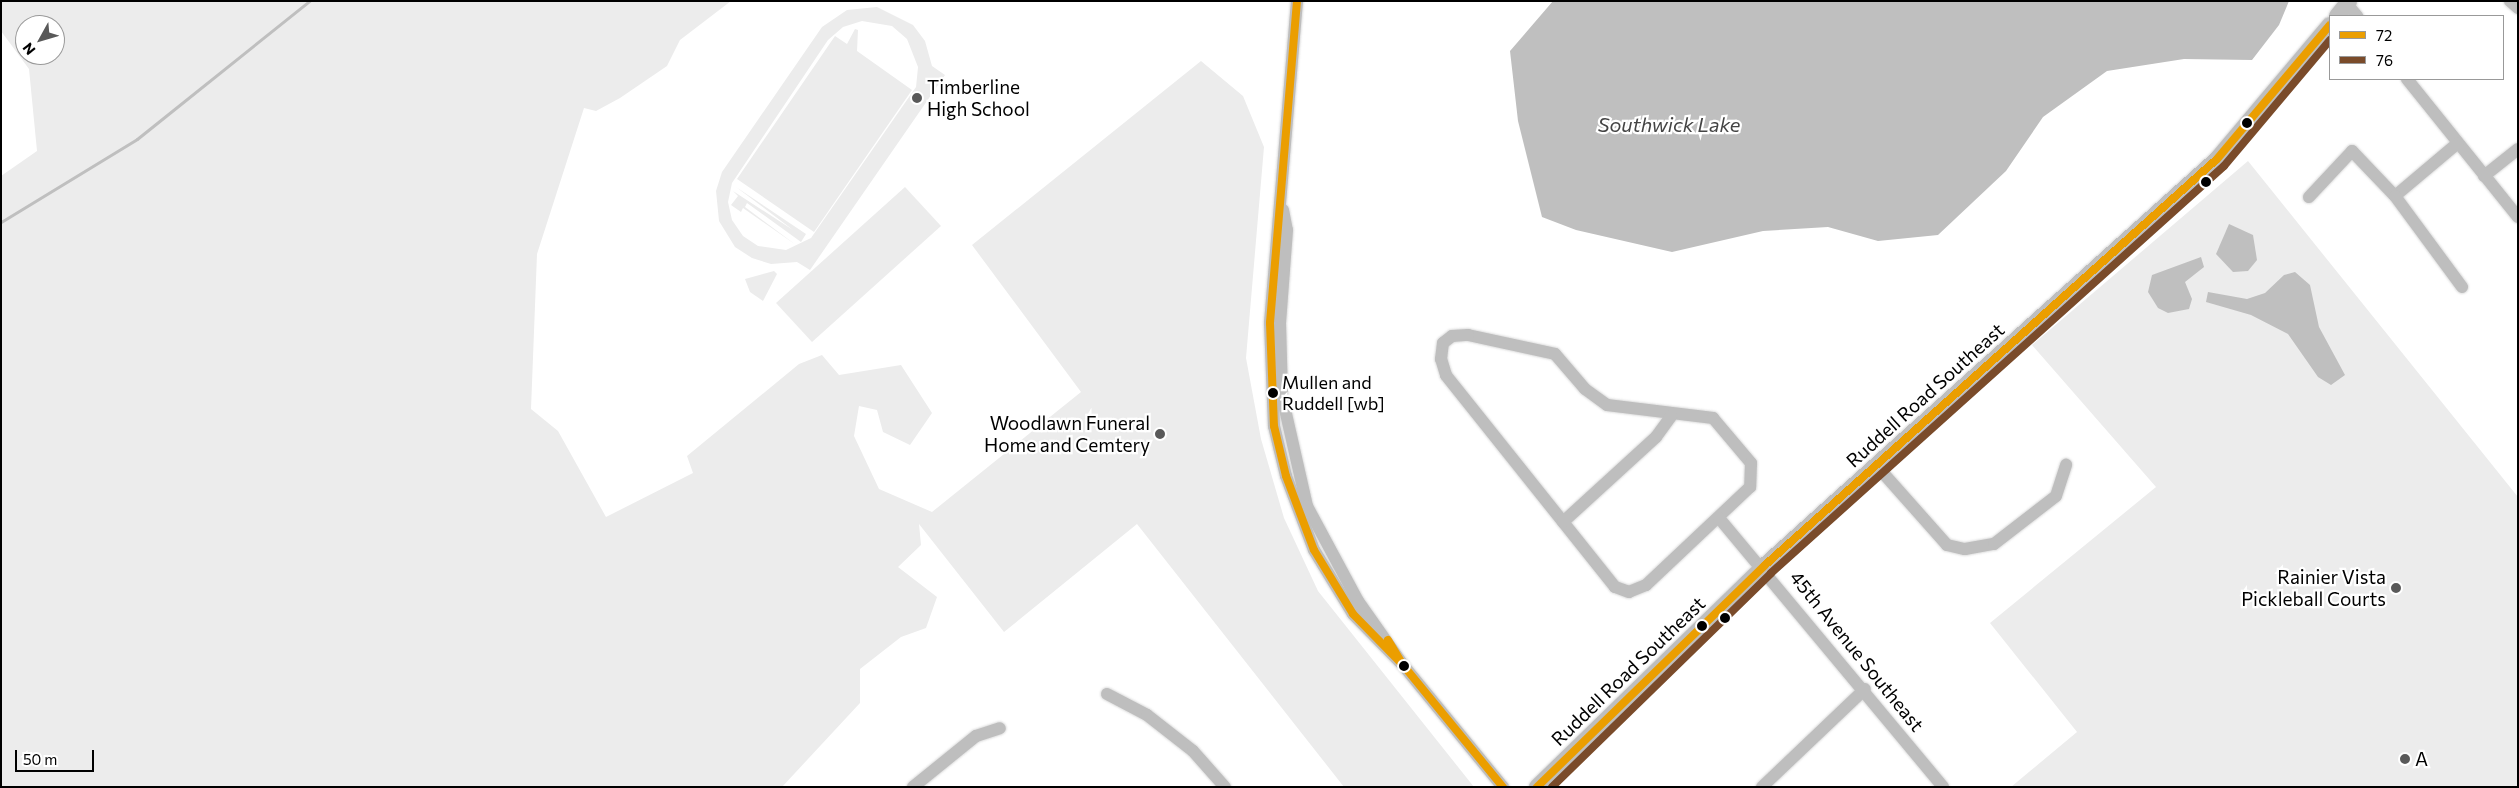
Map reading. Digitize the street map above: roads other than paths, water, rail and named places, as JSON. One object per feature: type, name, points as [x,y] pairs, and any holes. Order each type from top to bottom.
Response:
[{"type":"main road","name":"Ruddell Road Southeast","points":[[1537,787],[1764,566],[2217,159],[2329,26]]},
{"type":"street","points":[[1297,1],[1283,208],[1286,230],[1280,372],[1297,473],[1323,543],[1403,666],[1503,787]]},
{"type":"street","points":[[2510,1],[2518,8]]},
{"type":"street","points":[[2408,80],[2518,217]]},
{"type":"street","points":[[2394,196],[2458,143]]},
{"type":"street","points":[[2484,176],[2518,149]]},
{"type":"street","points":[[2309,197],[2352,151],[2394,196],[2462,287]]},
{"type":"street","points":[[1468,335],[1546,350],[1561,360],[1600,402],[1671,416],[1696,413],[1713,418],[1751,463],[1750,487],[1646,585],[1630,592],[1616,587],[1451,383],[1441,359],[1441,348],[1447,338],[1468,335]]},
{"type":"street","points":[[1563,522],[1656,437],[1671,416]]},
{"type":"street","points":[[1876,465],[1947,545],[1965,549],[1994,544],[2056,496],[2066,465]]},
{"type":"street","name":"45th Avenue Southeast","points":[[1719,518],[1764,566],[1943,787]]},
{"type":"street","points":[[1762,787],[1865,690]]},
{"type":"street","points":[[1107,694],[1163,726],[1193,750],[1225,787]]},
{"type":"street","points":[[912,787],[976,736],[1000,728]]},
{"type":"water","name":"Southwick Lake","points":[[1553,1],[2289,1],[2279,25],[2252,60],[2184,59],[2107,71],[2043,117],[2006,171],[1938,235],[1878,241],[1828,227],[1763,231],[1672,252],[1576,230],[1542,217],[1518,121],[1510,51]]},
{"type":"water","points":[[2229,224],[2253,235],[2257,260],[2248,271],[2233,272],[2216,254]]},
{"type":"water","points":[[2201,257],[2204,267],[2185,282],[2192,299],[2189,309],[2168,313],[2158,308],[2148,292],[2152,275]]},
{"type":"water","points":[[2295,272],[2310,285],[2319,327],[2345,375],[2331,385],[2318,377],[2288,334],[2251,315],[2206,302],[2208,292],[2247,299],[2265,293],[2284,275]]},
{"type":"waterway","points":[[1,222],[137,139],[309,1]]},
{"type":"place","name":"Timberline High School","points":[[917,98]]},
{"type":"place","name":"Mullen and Ruddell [wb]","points":[[1273,393]]},
{"type":"place","name":"Woodlawn Funeral Home and Cemtery","points":[[1160,434]]},
{"type":"place","name":"Rainier Vista Pickleball Courts","points":[[2396,588]]},
{"type":"place","name":"A","points":[[2405,759]]}]
